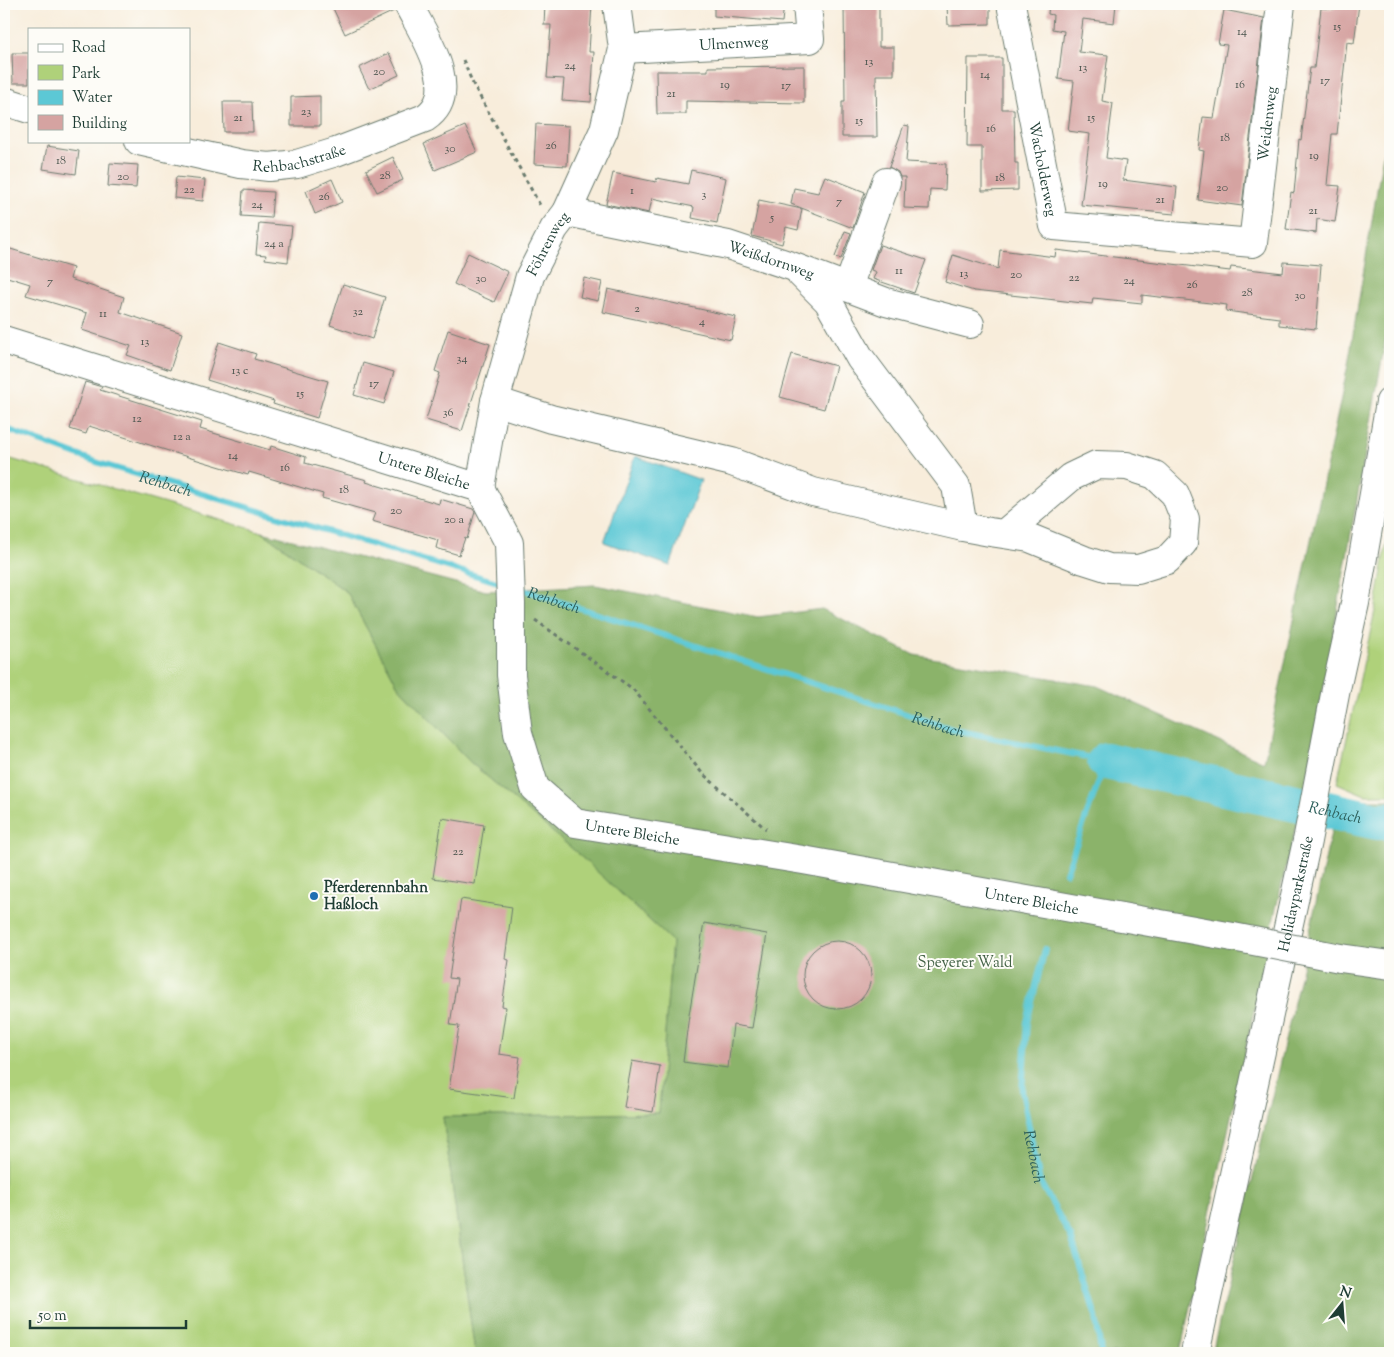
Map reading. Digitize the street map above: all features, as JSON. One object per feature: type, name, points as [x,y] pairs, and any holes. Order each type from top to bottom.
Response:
[{"type":"street","name":"Rehbachstraße","points":[[143,142],[242,164],[269,167],[297,164],[336,152],[425,118],[434,112],[439,105],[442,95],[442,81],[408,4]]},
{"type":"street","name":"Föhrenweg","points":[[480,488],[495,401],[530,276],[560,221],[604,130],[623,49],[617,4]]},
{"type":"street","name":"Ulmenweg","points":[[623,49],[810,39],[807,4]]},
{"type":"street","name":"Wacholderweg","points":[[1011,4],[1054,226],[1253,243]]},
{"type":"street","name":"Weidenweg","points":[[1253,243],[1281,4]]},
{"type":"street","points":[[4,101],[28,109]]},
{"type":"street","points":[[848,287],[886,182]]},
{"type":"street","name":"Weißdornweg","points":[[560,221],[728,245],[794,267],[886,302],[970,324]]},
{"type":"street","points":[[794,267],[828,301],[860,358],[956,486],[963,527]]},
{"type":"street","name":"Untere Bleiche","points":[[4,340],[480,488],[509,543],[511,675],[518,733],[535,788],[574,823],[802,860],[1340,958],[1390,965]]},
{"type":"street","points":[[495,401],[551,419],[732,462],[812,492],[963,527],[1004,534],[1030,538],[1109,568],[1138,569],[1167,560],[1183,543],[1186,519],[1175,494],[1155,475],[1127,466],[1096,465],[1070,477],[1004,534]]},
{"type":"street","name":"Holidayparkstraße","points":[[1195,1353],[1307,841],[1336,689],[1355,603],[1390,402]]},
{"type":"path","points":[[461,57],[473,84],[560,221]]},
{"type":"path","points":[[511,604],[633,689],[702,773],[766,829]]},
{"type":"green space","name":"Speyerer Wald","points":[[1390,112],[1390,314],[1307,780],[1276,908],[1180,1353],[475,1353],[443,1117],[659,1113],[672,941],[575,851],[470,762],[398,686],[347,592],[262,532],[486,591],[595,585],[758,617],[822,609],[914,655],[1097,686],[1264,762],[1348,365]]},
{"type":"green space","name":"Pferderennbahn Haßloch","points":[[4,457],[262,532],[347,592],[398,686],[470,762],[575,851],[672,941],[659,1113],[443,1117],[475,1353],[4,1353]]},
{"type":"green space","points":[[1390,523],[1390,795],[1365,795],[1337,783],[1376,606]]},
{"type":"green space","points":[[1339,795],[1366,800],[1390,800],[1390,1353],[1212,1353],[1302,968]]},
{"type":"water","points":[[635,456],[701,480],[670,566],[604,542]]},
{"type":"building","points":[[331,4],[392,4],[394,11],[345,34]]},
{"type":"building","points":[[545,4],[592,4],[589,52],[594,52],[591,102],[562,100],[564,79],[547,78],[551,25],[544,25]]},
{"type":"building","points":[[714,4],[784,4],[782,22],[714,16]]},
{"type":"building","points":[[844,4],[879,4],[879,47],[894,47],[894,75],[876,75],[877,137],[842,137],[842,102],[845,102]]},
{"type":"building","points":[[947,4],[990,4],[990,24],[948,25]]},
{"type":"building","points":[[1049,4],[1116,4],[1114,23],[1083,19],[1079,52],[1108,55],[1102,101],[1113,103],[1106,158],[1126,161],[1123,180],[1177,187],[1174,214],[1081,205],[1090,134],[1068,131],[1074,81],[1058,79],[1064,31],[1052,29],[1053,15],[1048,14]]},
{"type":"building","points":[[1335,4],[1359,4],[1354,43],[1347,42],[1337,134],[1332,134],[1327,185],[1340,186],[1335,222],[1317,219],[1316,233],[1286,229],[1291,192],[1294,193],[1299,139],[1301,140],[1310,68],[1314,68],[1321,8],[1334,9]]},
{"type":"building","points":[[1224,10],[1264,18],[1242,206],[1198,200],[1204,151],[1199,150],[1203,117],[1214,118],[1227,45],[1218,44]]},
{"type":"building","points":[[12,53],[28,53],[28,83],[13,83]]},
{"type":"building","points":[[389,53],[399,75],[369,89],[359,68]]},
{"type":"building","points":[[968,58],[1002,58],[1002,109],[1014,109],[1015,163],[1018,163],[1018,190],[982,191],[982,147],[967,147]]},
{"type":"building","points":[[804,66],[804,103],[686,101],[686,114],[657,114],[656,71],[708,71],[708,67]]},
{"type":"building","points":[[320,96],[320,126],[291,126],[291,97]]},
{"type":"building","points":[[223,102],[252,102],[253,132],[224,132]]},
{"type":"building","points":[[536,124],[569,126],[567,166],[534,164]]},
{"type":"building","points":[[904,125],[909,126],[906,162],[946,164],[945,190],[930,189],[929,209],[904,208],[905,177],[900,177],[898,172],[889,167]]},
{"type":"building","points":[[465,126],[477,152],[435,170],[424,144]]},
{"type":"building","points":[[47,146],[79,151],[76,174],[43,169]]},
{"type":"building","points":[[393,157],[403,180],[377,192],[366,170]]},
{"type":"building","points":[[110,163],[138,165],[136,188],[108,186]]},
{"type":"building","points":[[691,170],[726,178],[717,223],[692,218],[694,207],[652,198],[649,213],[606,204],[613,173],[656,182],[657,178],[688,184]]},
{"type":"building","points":[[825,176],[865,192],[853,228],[791,204],[794,188],[818,193]]},
{"type":"building","points":[[176,177],[205,180],[203,201],[174,198]]},
{"type":"building","points":[[332,179],[342,202],[315,214],[306,191]]},
{"type":"building","points":[[243,190],[273,192],[271,218],[241,216]]},
{"type":"building","points":[[759,200],[802,209],[798,230],[786,227],[782,244],[752,236]]},
{"type":"building","points":[[259,223],[292,226],[288,262],[265,259],[266,255],[256,254]]},
{"type":"building","points":[[845,231],[851,233],[841,259],[835,257]]},
{"type":"building","points":[[880,245],[926,260],[914,293],[873,279],[876,272],[871,270]]},
{"type":"building","points":[[4,247],[73,268],[70,279],[124,297],[120,312],[182,333],[170,370],[127,355],[131,346],[82,330],[87,313],[26,295],[30,284],[4,276]]},
{"type":"building","points":[[1000,250],[1055,257],[1056,250],[1230,271],[1231,267],[1283,273],[1284,262],[1321,265],[1316,329],[1279,325],[1279,318],[1226,311],[1227,305],[1142,295],[1142,303],[1093,298],[1092,304],[974,291],[945,282],[953,255],[998,269]]},
{"type":"building","points":[[468,253],[508,272],[494,302],[454,284]]},
{"type":"building","points":[[584,278],[602,282],[598,301],[580,297]]},
{"type":"building","points":[[343,284],[385,297],[372,339],[330,325]]},
{"type":"building","points":[[608,289],[736,317],[731,340],[603,312]]},
{"type":"building","points":[[448,330],[490,344],[462,431],[426,420],[440,373],[435,371]]},
{"type":"building","points":[[219,342],[256,354],[254,359],[328,381],[317,418],[273,404],[274,401],[207,380]]},
{"type":"building","points":[[792,354],[836,366],[824,409],[780,397]]},
{"type":"building","points":[[363,363],[394,372],[384,404],[354,395]]},
{"type":"building","points":[[85,382],[102,387],[100,390],[202,422],[200,429],[270,450],[271,446],[306,457],[305,463],[367,480],[366,482],[439,504],[440,499],[473,509],[475,512],[467,539],[465,538],[459,555],[436,548],[438,540],[372,521],[375,513],[322,498],[323,494],[249,472],[248,475],[89,426],[86,434],[70,429]]},
{"type":"building","points":[[442,818],[484,825],[475,884],[433,878]]},
{"type":"building","points":[[461,899],[512,907],[505,959],[509,960],[502,1006],[506,1007],[499,1054],[520,1057],[514,1098],[449,1089],[459,1026],[450,1025],[457,979],[449,978]]},
{"type":"building","points":[[704,923],[767,934],[752,1028],[733,1025],[728,1068],[683,1062]]},
{"type":"building","points":[[830,941],[844,941],[856,946],[866,956],[871,968],[871,982],[866,994],[856,1004],[844,1009],[830,1009],[818,1004],[808,994],[803,982],[803,968],[808,956],[818,946]]},
{"type":"building","points":[[632,1061],[660,1066],[653,1112],[624,1107]]},
{"type":"waterway","name":"Rehbach","points":[[4,428],[99,463],[504,584]]},
{"type":"waterway","name":"Rehbach","points":[[518,588],[956,730],[1106,761],[1066,873]]},
{"type":"waterway","name":"Rehbach","points":[[1106,761],[1377,821],[1390,821]]},
{"type":"waterway","name":"Rehbach","points":[[1045,949],[1027,1022],[1022,1091],[1040,1182],[1071,1237],[1096,1317],[1101,1353]]},
{"type":"place","name":"Pferderennbahn Haßloch","points":[[314,896]]}]
